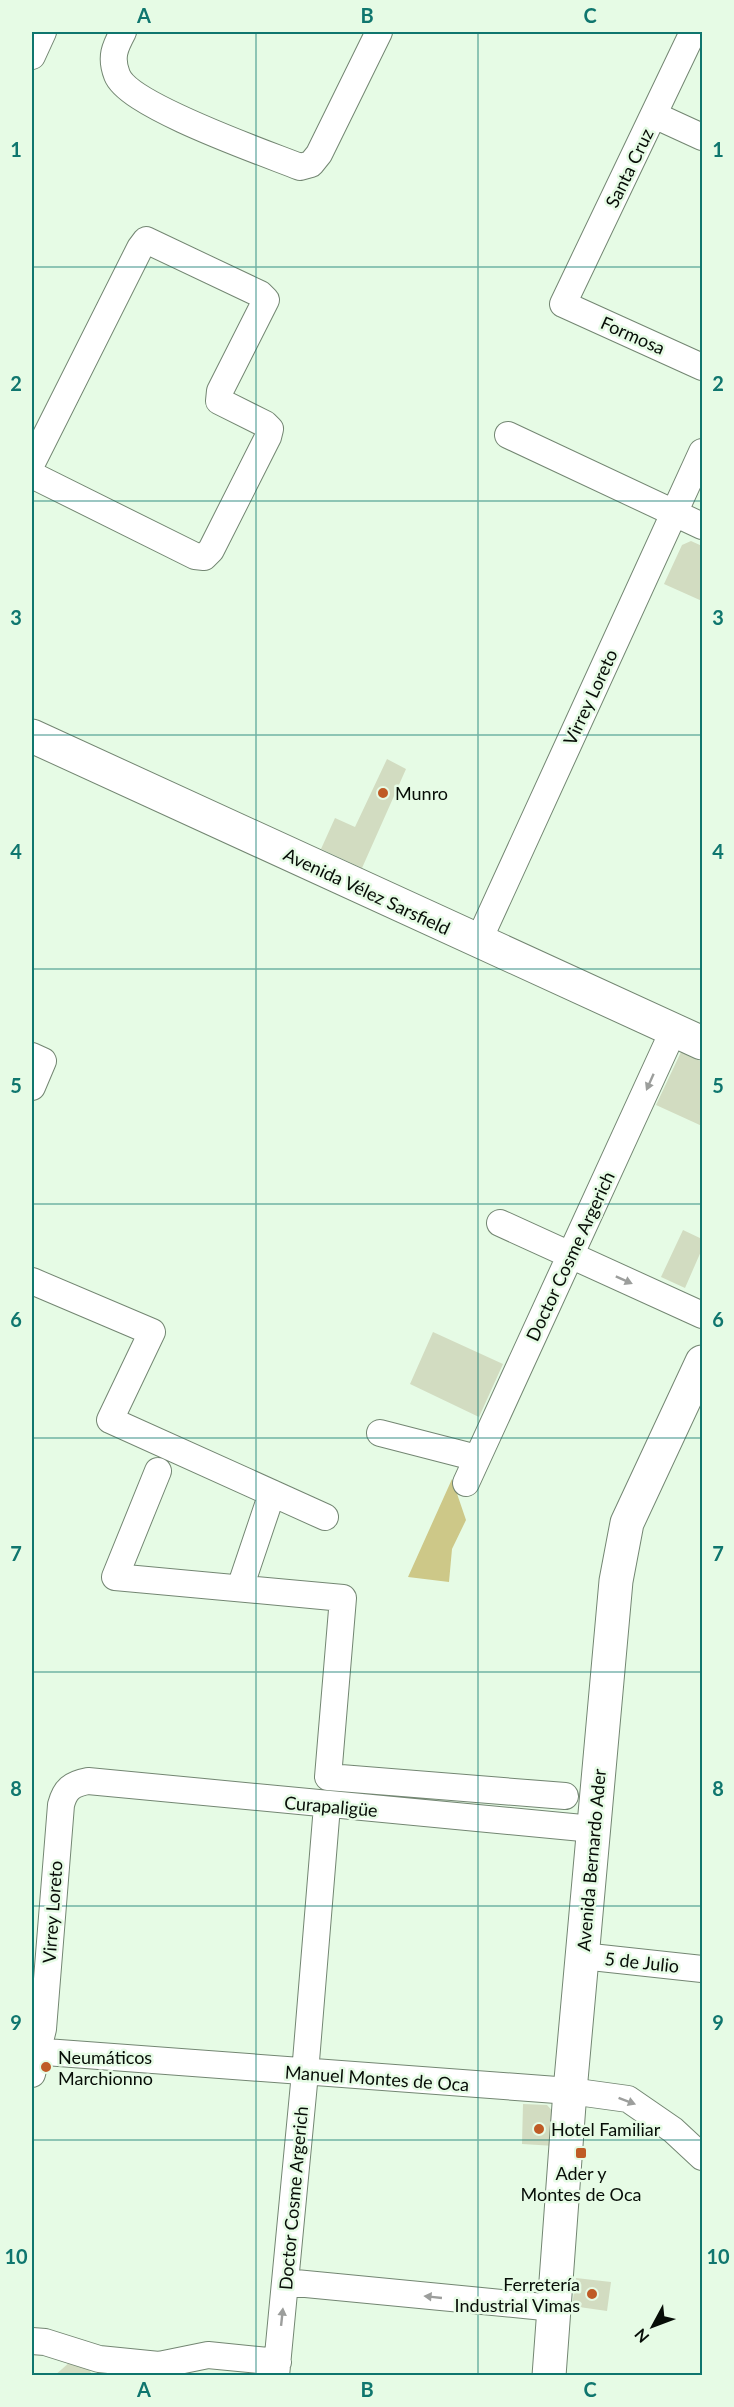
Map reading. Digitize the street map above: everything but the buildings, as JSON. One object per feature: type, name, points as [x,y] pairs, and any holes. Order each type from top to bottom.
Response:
[{"type":"main road","name":"Avenida Vélez Sarsfield","points":[[32,736],[478,942],[688,1036]]},
{"type":"main road","name":"Avenida Bernardo Ader","points":[[549,2376],[570,2091],[616,1581],[627,1522],[702,1362]]},
{"type":"street","points":[[32,57],[43,32]]},
{"type":"street","points":[[123,32],[112,53],[117,76],[132,93],[198,126],[300,167],[311,164],[319,154],[379,32]]},
{"type":"street","name":"Santa Cruz","points":[[562,304],[693,32]]},
{"type":"street","points":[[654,115],[702,137]]},
{"type":"street","points":[[32,463],[134,258],[146,240],[260,294],[266,300],[220,391],[219,401],[265,424],[270,429],[211,550],[204,557],[195,556],[32,475]]},
{"type":"street","name":"Formosa","points":[[562,304],[702,367]]},
{"type":"street","points":[[508,435],[702,526]]},
{"type":"street","name":"Virrey Loreto","points":[[478,942],[702,452]]},
{"type":"street","name":"Doctor Cosme Argerich","points":[[466,1483],[571,1257],[688,1036]]},
{"type":"street","points":[[32,1056],[43,1061],[32,1087]]},
{"type":"street","points":[[500,1223],[702,1315]]},
{"type":"street","points":[[32,1281],[152,1332],[110,1420],[325,1517]]},
{"type":"street","points":[[380,1433],[477,1458]]},
{"type":"street","points":[[158,1471],[115,1577],[343,1598],[328,1777],[565,1796]]},
{"type":"street","points":[[240,1588],[272,1493]]},
{"type":"street","name":"Curapaligüe","points":[[70,1787],[88,1781],[327,1806],[593,1829]]},
{"type":"street","name":"Virrey Loreto","points":[[33,2059],[43,2029],[61,1805],[63,1795],[70,1787]]},
{"type":"street","name":"Doctor Cosme Argerich","points":[[277,2369],[327,1806]]},
{"type":"street","name":"5 de Julio","points":[[582,1956],[702,1969]]},
{"type":"street","name":"Manuel Montes de Oca","points":[[33,2059],[305,2073],[570,2091],[628,2099],[673,2130],[702,2157]]},
{"type":"street","points":[[285,2282],[554,2308]]},
{"type":"street","points":[[32,2341],[45,2342],[99,2359],[159,2365],[208,2355],[277,2369]]},
{"type":"shaded area","points":[[452,1479],[466,1520],[452,1549],[449,1582],[408,1577]]},
{"type":"place","name":"Munro","points":[[383,793]]},
{"type":"place","name":"Neumáticos Marchionno","points":[[46,2067]]},
{"type":"place","name":"Hotel Familiar","points":[[539,2129]]},
{"type":"place","name":"Ader y Montes de Oca","points":[[581,2153]]},
{"type":"place","name":"Ferretería Industrial Vimas","points":[[592,2294]]}]
